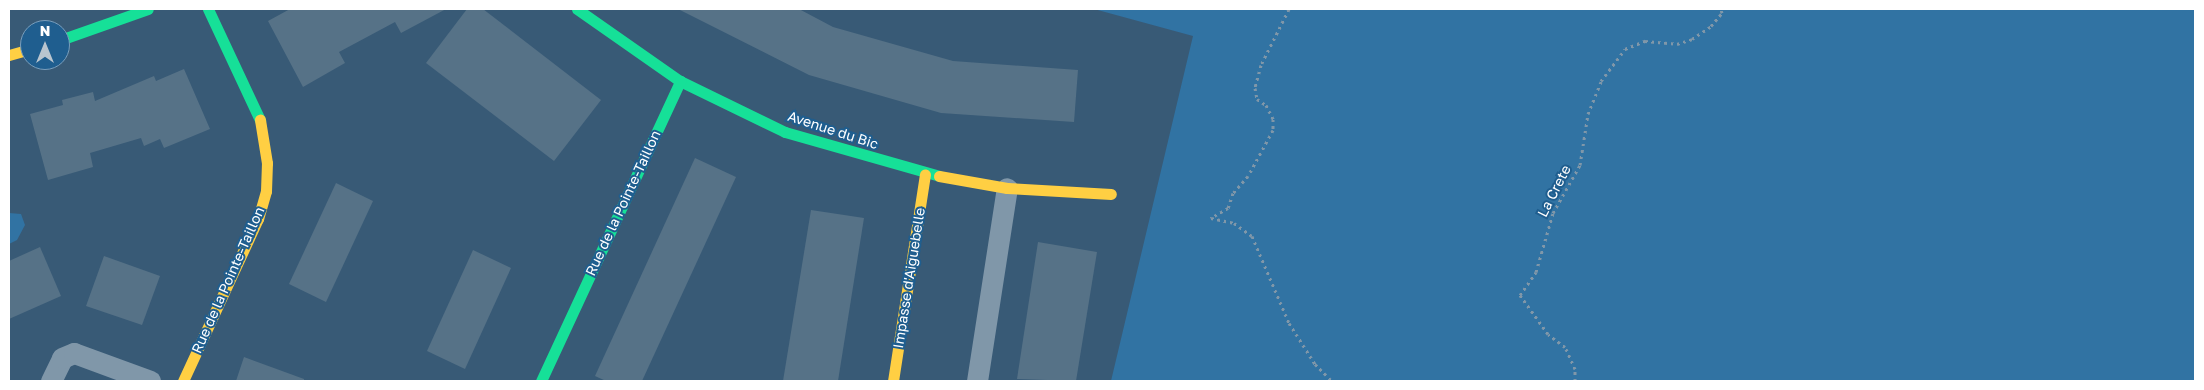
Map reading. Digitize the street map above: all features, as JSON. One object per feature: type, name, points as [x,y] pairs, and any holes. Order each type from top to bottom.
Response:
[{"type":"street","points":[[70,36],[148,9]]},
{"type":"street","name":"Rue de la Pointe-Taillon","points":[[183,381],[258,219],[266,191],[268,164],[260,112],[208,9]]},
{"type":"street","name":"Avenue du Bic","points":[[577,9],[680,80],[785,132],[925,174],[1007,188],[1110,194]]},
{"type":"street","name":"Rue de la Pointe-Taillon","points":[[541,381],[680,80]]},
{"type":"street","name":"Impasse d'Aiguebelle","points":[[894,381],[925,174]]},
{"type":"street","points":[[978,381],[1007,188]]},
{"type":"street","points":[[51,381],[62,358],[74,353],[150,381]]},
{"type":"path","points":[[1288,9],[1261,65],[1255,88],[1257,99],[1266,106],[1273,119],[1273,130],[1248,176],[1232,193],[1228,208],[1211,218],[1234,223],[1252,236],[1289,323],[1315,364],[1332,381]]},
{"type":"path","name":"La Crete","points":[[1575,381],[1575,369],[1564,348],[1548,334],[1520,296],[1536,272],[1553,212],[1580,165],[1588,114],[1601,81],[1626,49],[1644,41],[1677,44],[1692,39],[1712,26],[1722,13],[1721,9]]},
{"type":"shaded area","points":[[1094,9],[2195,9],[2195,381],[1111,381],[1193,36]]},
{"type":"shaded area","points":[[9,213],[21,214],[25,225],[17,240],[9,244]]},
{"type":"building","points":[[290,9],[446,9],[401,33],[395,22],[339,52],[345,63],[303,87],[268,21]]},
{"type":"building","points":[[467,9],[483,9],[601,100],[554,161],[426,63]]},
{"type":"building","points":[[678,9],[799,9],[833,27],[953,61],[1078,70],[1074,122],[941,113],[809,75]]},
{"type":"building","points":[[184,69],[210,129],[164,148],[160,139],[144,146],[141,138],[90,153],[93,167],[48,180],[30,114],[63,105],[62,100],[93,92],[95,101],[154,76],[156,81]]},
{"type":"building","points":[[695,158],[736,177],[642,381],[606,381],[595,376]]},
{"type":"building","points":[[336,183],[373,201],[326,302],[289,284]]},
{"type":"building","points":[[811,210],[864,218],[838,381],[783,381]]},
{"type":"building","points":[[1038,242],[1097,252],[1076,381],[1017,379]]},
{"type":"building","points":[[40,247],[61,296],[9,319],[9,261]]},
{"type":"building","points":[[473,250],[511,268],[465,369],[427,351]]},
{"type":"building","points":[[104,256],[160,276],[142,325],[86,306]]},
{"type":"building","points":[[244,357],[304,379],[304,381],[236,381]]},
{"type":"traffic: fast","points":[[70,36],[148,9]]},
{"type":"traffic: fast","points":[[208,9],[260,120]]},
{"type":"traffic: fast","points":[[577,9],[680,81],[785,132],[939,176]]},
{"type":"traffic: fast","points":[[541,381],[680,81]]},
{"type":"traffic: slow","points":[[9,55],[20,52]]},
{"type":"traffic: slow","points":[[183,381],[258,219],[266,191],[267,163],[260,120]]},
{"type":"traffic: slow","points":[[893,381],[925,174]]},
{"type":"traffic: slow","points":[[939,176],[1007,188],[1111,194]]}]
